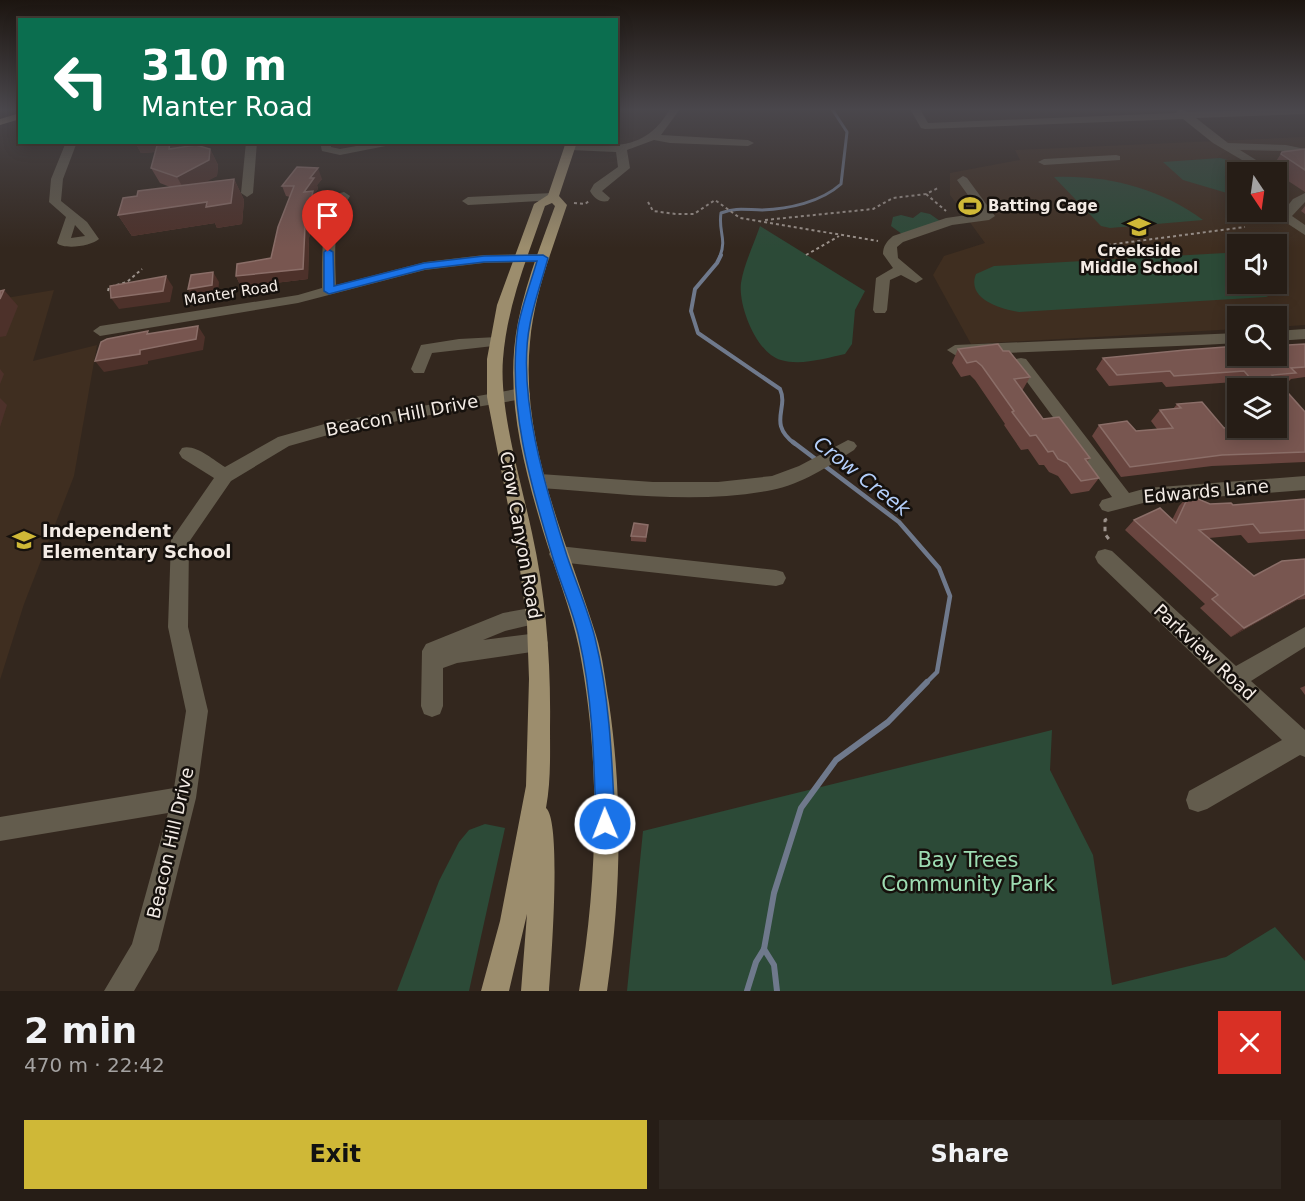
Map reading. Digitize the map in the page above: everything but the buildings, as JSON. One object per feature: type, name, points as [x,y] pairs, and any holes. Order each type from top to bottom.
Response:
[{"type":"main road","name":"Crow Canyon Road","points":[[555,200],[568,155]]},
{"type":"main road","name":"Crow Canyon Road","points":[[495,991],[513,921],[538,786],[540,679],[536,616],[529,562],[495,397],[497,342],[507,297],[540,204],[555,200]]},
{"type":"main road","name":"Crow Canyon Road","points":[[555,200],[561,205],[524,325],[521,361],[522,394],[532,455],[559,554],[587,637],[602,724],[605,824],[604,893],[595,983]]},
{"type":"main road","points":[[535,991],[541,940],[542,896],[538,786]]},
{"type":"street","points":[[66,155],[57,178],[55,202],[71,218]]},
{"type":"street","points":[[247,193],[251,155]]},
{"type":"street","points":[[601,197],[598,187],[624,168],[622,155]]},
{"type":"street","points":[[1044,162],[1116,158]]},
{"type":"street","points":[[916,279],[890,258],[892,243],[905,236],[950,221],[989,216],[963,180]]},
{"type":"street","points":[[329,291],[328,233],[336,206],[344,196]]},
{"type":"street","points":[[1287,215],[1297,202],[1305,197]]},
{"type":"street","points":[[468,201],[555,200]]},
{"type":"street","points":[[1287,219],[1305,231]]},
{"type":"street","name":"Manter Road","points":[[100,331],[298,299],[424,266],[484,259],[543,258]]},
{"type":"street","points":[[880,310],[883,278],[902,269]]},
{"type":"street","points":[[1287,335],[1305,334]]},
{"type":"street","points":[[955,350],[1110,343],[1139,345],[1227,339]]},
{"type":"street","points":[[419,369],[426,349],[497,342]]},
{"type":"street","points":[[1021,363],[1114,503]]},
{"type":"street","name":"Beacon Hill Drive","points":[[118,991],[144,950],[184,798],[197,711],[178,627],[180,540],[225,476],[284,441],[328,429],[495,397],[522,394]]},
{"type":"street","points":[[188,453],[225,476]]},
{"type":"street","points":[[540,481],[653,489],[718,489],[773,483],[834,455]]},
{"type":"street","name":"Edwards Lane","points":[[1114,503],[1147,495],[1305,483]]},
{"type":"street","points":[[559,554],[776,578]]},
{"type":"street","name":"Parkview Road","points":[[1107,559],[1303,744]]},
{"type":"street","points":[[432,706],[433,651],[503,622],[536,616]]},
{"type":"street","points":[[1233,680],[1305,636]]},
{"type":"street","points":[[434,661],[457,653],[538,643]]},
{"type":"street","points":[[1198,800],[1303,744]]},
{"type":"street","points":[[0,829],[184,798]]},
{"type":"path","points":[[759,221],[864,210],[878,207],[893,198],[926,194],[938,188]]},
{"type":"path","points":[[926,194],[942,206],[950,221]]},
{"type":"path","points":[[555,200],[585,204],[601,197]]},
{"type":"path","points":[[648,202],[653,211],[690,214],[699,212],[715,200],[737,216],[892,243]]},
{"type":"path","points":[[1114,254],[1107,246],[1258,225],[1255,222]]},
{"type":"path","points":[[807,255],[841,235]]},
{"type":"path","points":[[108,291],[109,287],[127,282],[142,269]]},
{"type":"path","points":[[1107,559],[1111,543],[1105,534],[1105,520],[1116,515],[1114,503]]},
{"type":"shaded area","name":"Creekside Middle School","points":[[1018,155],[1305,155],[1305,325],[1287,326],[1287,306],[1227,306],[1227,330],[971,344],[933,275],[944,256],[985,243],[950,195],[950,173],[1020,160]]},
{"type":"shaded area","name":"Independent Elementary School","points":[[54,290],[33,361],[97,345],[74,476],[24,604],[0,680],[0,299]]},
{"type":"green space","points":[[1220,158],[1228,160],[1230,162],[1227,162],[1227,193],[1183,180],[1163,162]]},
{"type":"green space","points":[[1054,177],[1094,178],[1132,186],[1169,200],[1203,220],[1110,228],[1101,226]]},
{"type":"green space","points":[[921,212],[930,214],[940,221],[902,234],[891,226],[893,217],[901,215],[913,218]]},
{"type":"green space","points":[[760,226],[865,291],[855,310],[852,344],[845,354],[813,361],[789,362],[772,356],[757,339],[746,316],[741,283]]},
{"type":"green space","points":[[1225,253],[1227,253],[1227,294],[1272,294],[1266,297],[1019,312],[987,301],[976,290],[974,283],[976,274],[994,266]]},
{"type":"green space","name":"Bay Trees Community Park","points":[[1052,730],[1050,770],[1093,855],[1112,985],[1226,957],[1275,927],[1305,961],[1305,991],[627,991],[643,831]]},
{"type":"green space","points":[[485,824],[505,828],[469,991],[397,991],[439,881],[459,842],[469,830]]},
{"type":"waterway","name":"Crow Creek","points":[[720,256],[723,245],[721,213],[736,209],[783,208],[824,196],[841,184],[844,155]]},
{"type":"waterway","name":"Crow Creek","points":[[721,255],[695,289],[691,311],[698,333],[780,389],[782,396],[780,423],[793,442]]},
{"type":"waterway","name":"Crow Creek","points":[[793,442],[899,522],[939,568],[950,596],[937,672],[927,682]]},
{"type":"waterway","name":"Crow Creek","points":[[764,949],[774,893],[801,808],[836,760],[888,722],[927,682]]},
{"type":"waterway","name":"Crow Creek","points":[[747,991],[756,962],[764,949]]},
{"type":"waterway","points":[[764,949],[774,965],[777,991]]},
{"type":"place","name":"Batting Cage","points":[[970,206]]},
{"type":"place","name":"Creekside Middle School","points":[[1139,227]]},
{"type":"place","name":"Independent Elementary School","points":[[24,540]]},
{"type":"route","points":[[328,252],[329,291],[424,266],[484,259],[543,258],[524,325],[521,361],[522,394],[532,455],[559,554],[587,637],[602,724],[605,824]]}]
